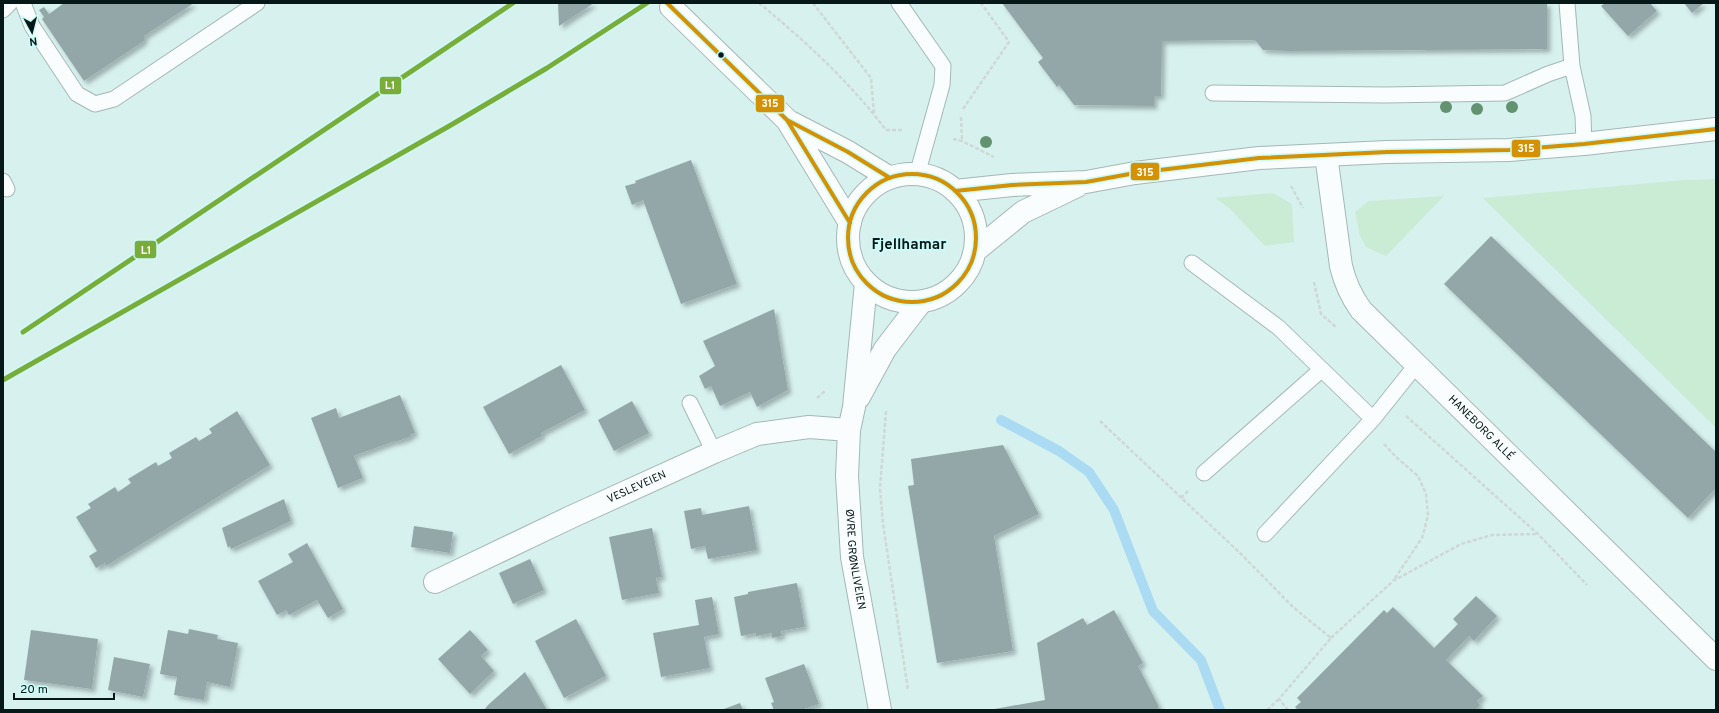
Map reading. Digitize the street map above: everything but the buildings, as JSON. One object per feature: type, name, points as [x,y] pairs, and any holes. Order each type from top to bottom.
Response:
[{"type":"street","points":[[671,7],[788,120],[850,223]]},
{"type":"street","points":[[788,120],[848,152],[890,178]]},
{"type":"street","points":[[955,191],[1012,185],[1086,182],[1135,173],[1259,158],[1387,152],[1509,150],[1584,144],[1716,129]]},
{"type":"street","name":"HANEBORG ALLÉ","points":[[1326,155],[1340,260],[1345,283],[1351,296],[1361,310],[1716,658]]},
{"type":"street","points":[[903,175],[917,175],[931,177],[944,183],[955,191],[964,201],[971,213],[976,232],[975,251],[968,269],[956,285],[940,296],[921,302],[902,302],[883,296],[866,283],[854,266],[848,245],[850,223],[855,210],[866,193],[890,178],[903,175]]},
{"type":"street","points":[[975,251],[1023,212],[1086,182]]},
{"type":"street","name":"ØVRE GRØNLIVEIEN","points":[[866,283],[854,407],[849,430],[847,476],[852,558],[880,710]]},
{"type":"street","name":"ØVRE GRØNLIVEIEN","points":[[854,407],[885,349],[921,302]]},
{"type":"street","name":"VESLEVEIEN","points":[[435,582],[714,452],[757,434],[809,427],[849,430]]},
{"type":"lane","points":[[3,10],[10,3]]},
{"type":"lane","points":[[23,3],[32,26],[77,94],[95,104],[114,99],[257,3]]},
{"type":"lane","points":[[899,3],[943,66],[942,85],[917,175]]},
{"type":"lane","points":[[1567,3],[1572,66],[1583,116],[1584,144]]},
{"type":"lane","points":[[1213,93],[1386,95],[1505,93],[1548,74],[1572,66]]},
{"type":"lane","points":[[1192,263],[1278,327],[1370,422]]},
{"type":"lane","points":[[1265,534],[1370,422],[1417,364]]},
{"type":"lane","points":[[1204,473],[1321,370]]},
{"type":"lane","points":[[690,403],[714,452]]},
{"type":"path","points":[[759,3],[830,66],[874,114],[886,130]]},
{"type":"path","points":[[763,6],[767,3]]},
{"type":"path","points":[[813,3],[871,78],[874,114]]},
{"type":"path","points":[[962,141],[960,113],[1009,42],[981,3]]},
{"type":"path","points":[[1286,184],[1293,187],[1304,210]]},
{"type":"path","points":[[1313,278],[1321,314],[1339,330]]},
{"type":"path","points":[[816,399],[824,393],[827,386]]},
{"type":"path","points":[[1388,400],[1538,534],[1587,585]]},
{"type":"path","points":[[888,406],[885,413],[880,488],[883,524],[908,694]]},
{"type":"path","points":[[1100,421],[1242,555],[1294,608],[1331,638]]},
{"type":"path","points":[[1370,422],[1396,457],[1418,476],[1426,494],[1428,516],[1422,538],[1393,582]]},
{"type":"path","points":[[1267,710],[1279,699],[1331,638],[1393,582],[1461,544],[1492,534],[1538,534]]},
{"type":"path","points":[[1279,699],[1288,710]]},
{"type":"green space","points":[[1716,179],[1716,428],[1483,198],[1685,180]]},
{"type":"green space","points":[[1273,193],[1292,204],[1294,242],[1265,246],[1229,208],[1215,198]]},
{"type":"green space","points":[[1444,196],[1386,256],[1366,247],[1360,236],[1355,212],[1369,201]]},
{"type":"waterway","points":[[1001,420],[1059,451],[1089,472],[1114,510],[1153,611],[1201,660],[1220,710]]},
{"type":"transit line","name":"L1","points":[[23,332],[513,3]]},
{"type":"transit line","name":"L1","points":[[3,380],[451,125],[547,68],[647,3]]},
{"type":"transit line","name":"315","points":[[667,3],[787,120],[850,223]]},
{"type":"transit line","name":"315","points":[[787,120],[848,152],[890,178]]},
{"type":"transit line","name":"315","points":[[955,191],[1012,185],[1086,182],[1135,173],[1259,158],[1387,152],[1509,150],[1584,144],[1716,129]]},
{"type":"transit line","name":"315","points":[[912,174],[936,179],[957,193],[971,214],[976,238],[971,262],[957,283],[936,297],[912,302],[888,297],[867,283],[853,262],[848,238],[853,214],[867,193],[888,179],[912,174]]},
{"type":"district","name":"Fjellhamar","points":[[909,245]]}]
